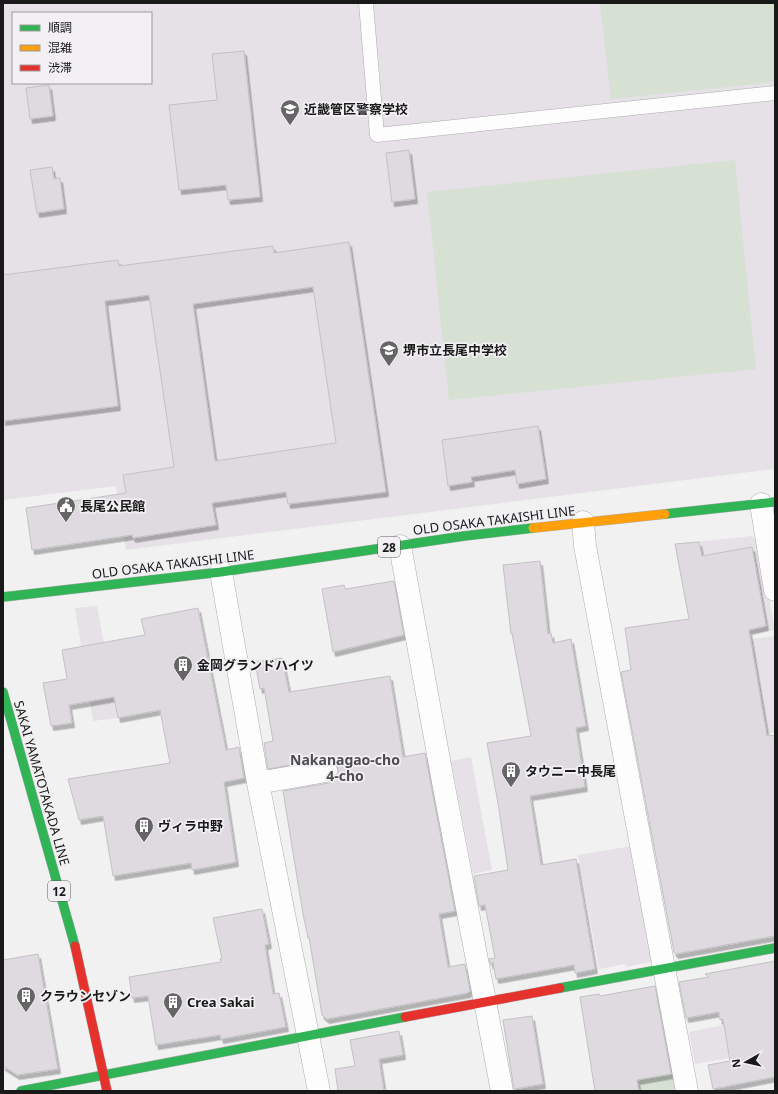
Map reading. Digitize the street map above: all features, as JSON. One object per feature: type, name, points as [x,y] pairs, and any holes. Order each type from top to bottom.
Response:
[{"type":"main road","name":"OLD OSAKA TAKAISHI LINE","points":[[3,597],[221,572],[464,536],[768,503]]},
{"type":"main road","name":"SAKAI YAMATOTAKADA LINE","points":[[3,692],[77,954],[107,1091]]},
{"type":"main road","points":[[21,1091],[104,1074],[775,948]]},
{"type":"street","points":[[768,503],[775,590]]},
{"type":"street","points":[[583,522],[587,554],[687,1091]]},
{"type":"street","points":[[400,546],[502,1091]]},
{"type":"street","points":[[221,572],[258,783],[319,1091]]},
{"type":"street","points":[[258,783],[326,771]]},
{"type":"lane","points":[[366,3],[377,135],[775,93]]},
{"type":"shaded area","name":"堺市立長尾中学校","points":[[3,3],[775,3],[775,469],[126,550],[116,486],[3,500]]},
{"type":"shaded area","points":[[600,3],[775,3],[775,82],[611,99]]},
{"type":"shaded area","points":[[735,160],[756,369],[449,400],[427,192]]},
{"type":"shaded area","points":[[752,536],[759,542],[775,630],[693,643],[675,544]]},
{"type":"shaded area","points":[[97,606],[118,718],[93,721],[75,608]]},
{"type":"shaded area","points":[[774,636],[775,732],[767,734],[750,639]]},
{"type":"shaded area","points":[[471,757],[492,870],[473,874],[451,761]]},
{"type":"shaded area","points":[[632,846],[652,958],[651,962],[626,967],[625,964],[599,969],[578,855]]},
{"type":"shaded area","points":[[724,1025],[729,1058],[695,1064],[689,1032]]},
{"type":"shaded area","points":[[642,1066],[644,1079],[673,1074],[678,1091],[639,1091],[637,1083],[604,1091],[595,1091],[592,1074]]},
{"type":"building","points":[[244,51],[260,197],[228,200],[226,185],[179,190],[169,105],[217,100],[212,54]]},
{"type":"building","points":[[49,85],[53,116],[30,119],[26,88]]},
{"type":"building","points":[[409,150],[415,199],[392,202],[386,153]]},
{"type":"building","points":[[52,167],[54,179],[60,178],[64,209],[37,213],[30,170]]},
{"type":"building","points":[[349,242],[386,492],[288,504],[286,492],[212,503],[216,525],[133,538],[132,535],[32,550],[26,508],[126,493],[123,475],[174,467],[149,295],[105,301],[118,406],[3,421],[3,275],[118,260],[119,266],[273,246],[274,253]],"holes":[[[313,287],[336,443],[215,461],[193,304]]]},
{"type":"building","points":[[538,426],[546,479],[517,484],[515,470],[471,477],[472,482],[448,486],[442,440]]},
{"type":"building","points":[[699,542],[702,556],[752,547],[766,626],[749,630],[767,736],[775,735],[775,936],[676,954],[674,952],[621,672],[631,670],[625,628],[689,619],[675,544]]},
{"type":"building","points":[[540,561],[548,634],[551,633],[553,643],[571,639],[586,726],[576,728],[585,787],[530,796],[541,865],[576,859],[595,969],[575,973],[574,965],[496,979],[493,962],[491,965],[489,959],[495,958],[485,905],[479,906],[474,876],[508,870],[487,743],[531,736],[512,633],[511,634],[503,565]]},
{"type":"building","points":[[394,581],[404,635],[333,652],[322,589],[344,585],[345,589]]},
{"type":"building","points":[[198,608],[226,750],[239,747],[244,778],[224,782],[236,862],[192,870],[191,863],[113,876],[103,816],[79,820],[68,779],[170,763],[160,710],[118,718],[114,697],[69,705],[72,723],[51,726],[43,683],[67,679],[62,650],[145,635],[141,619]]},
{"type":"building","points":[[282,658],[289,692],[390,676],[403,757],[425,753],[455,911],[439,914],[448,967],[465,964],[470,991],[468,993],[327,1019],[322,1015],[309,937],[308,938],[303,914],[283,791],[329,783],[338,776],[338,769],[331,759],[324,759],[268,769],[264,743],[273,741],[264,688],[260,689],[255,662]]},
{"type":"building","points":[[262,909],[269,944],[265,945],[273,994],[279,993],[286,1027],[221,1039],[220,1035],[156,1045],[148,996],[132,998],[129,977],[221,962],[220,959],[222,959],[213,918]]},
{"type":"building","name":"クラウンセゾン","points":[[38,954],[58,1069],[17,1075],[3,1066],[3,960]]},
{"type":"building","points":[[775,961],[775,1077],[713,1089],[708,1065],[730,1061],[723,1019],[720,1020],[719,1012],[686,1018],[679,982],[709,977],[705,974]]},
{"type":"building","points":[[655,986],[671,1074],[637,1080],[639,1091],[595,1091],[580,997],[599,994],[600,996]]},
{"type":"building","points":[[532,1016],[543,1084],[514,1089],[503,1020]]},
{"type":"building","points":[[399,1031],[403,1055],[379,1059],[384,1091],[338,1091],[335,1069],[355,1066],[350,1040]]},
{"type":"traffic: fast","points":[[665,514],[775,502]]},
{"type":"traffic: fast","points":[[3,597],[221,572],[464,536],[533,528]]},
{"type":"traffic: fast","points":[[3,692],[75,946]]},
{"type":"traffic: fast","points":[[560,988],[775,948]]},
{"type":"traffic: fast","points":[[21,1091],[405,1017]]},
{"type":"traffic: slow","points":[[533,528],[665,514]]},
{"type":"traffic: jam","points":[[75,946],[107,1091]]},
{"type":"traffic: jam","points":[[405,1017],[560,988]]},
{"type":"place","name":"近畿管区警察学校","points":[[290,126]]},
{"type":"place","name":"堺市立長尾中学校","points":[[389,367]]},
{"type":"place","name":"長尾公民館","points":[[66,523]]},
{"type":"place","name":"金岡グランドハイツ","points":[[183,682]]},
{"type":"place","name":"タウニー中長尾","points":[[511,788]]},
{"type":"place","name":"ヴィラ中野","points":[[144,843]]},
{"type":"place","name":"クラウンセゾン","points":[[26,1013]]},
{"type":"place","name":"Crea Sakai","points":[[173,1019]]},
{"type":"district","name":"Nakanagao-cho 4-cho","points":[[345,768]]}]
